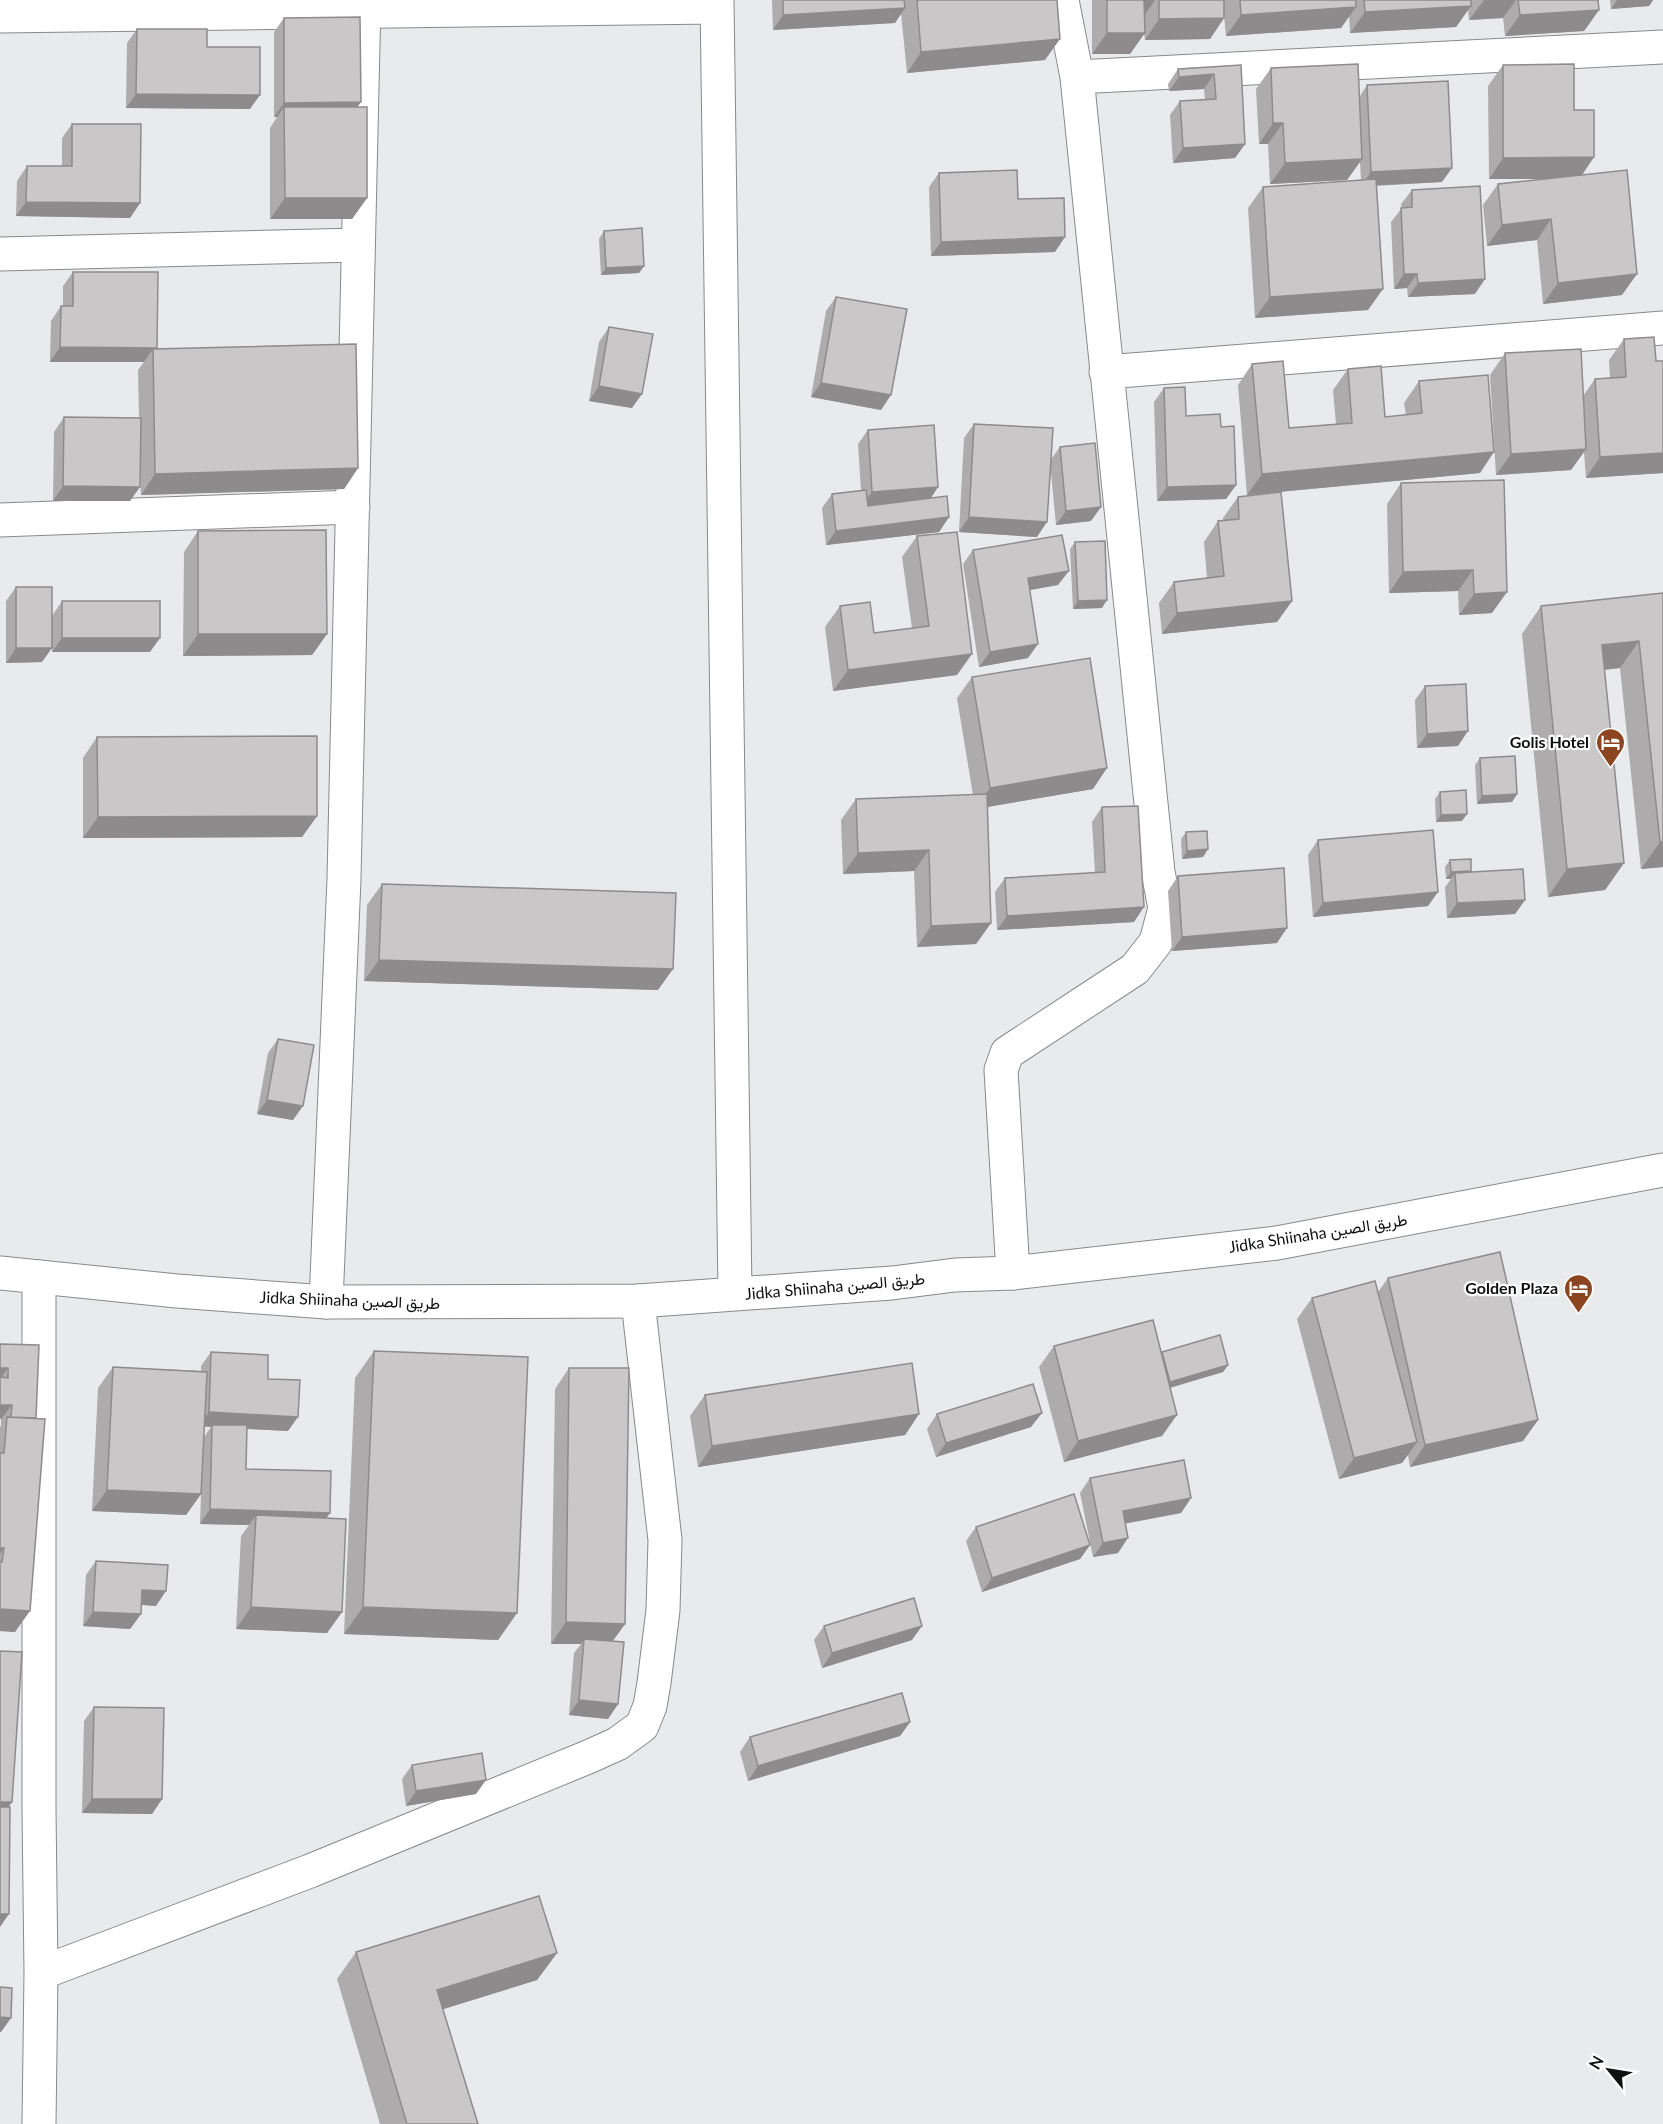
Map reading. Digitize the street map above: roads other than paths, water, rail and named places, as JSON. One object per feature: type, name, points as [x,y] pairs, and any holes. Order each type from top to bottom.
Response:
[{"type":"street","points":[[1013,1273],[1001,1070],[1007,1053],[1135,969],[1156,942],[1165,908],[1158,872],[1077,77],[1062,0]]},
{"type":"street","points":[[0,16],[364,7],[717,4],[735,1293]]},
{"type":"street","points":[[326,1302],[344,879],[364,7]]},
{"type":"street","points":[[1077,77],[1663,47]]},
{"type":"street","points":[[0,254],[358,245]]},
{"type":"street","points":[[1106,372],[1663,328]]},
{"type":"street","points":[[0,520],[352,507]]},
{"type":"street","name":"Jidka Shiinaha طريق الصين","points":[[0,1273],[177,1291],[326,1302],[638,1301],[956,1275],[1013,1273],[1277,1243],[1663,1170]]},
{"type":"street","points":[[39,1277],[41,1973],[39,2124]]},
{"type":"street","points":[[41,1973],[310,1871],[588,1757],[617,1744],[642,1726],[650,1706],[654,1683],[663,1610],[665,1540],[638,1301]]},
{"type":"place","name":"Golis Hotel","points":[[1610,768]]},
{"type":"place","name":"Golden Plaza","points":[[1579,1314]]}]
